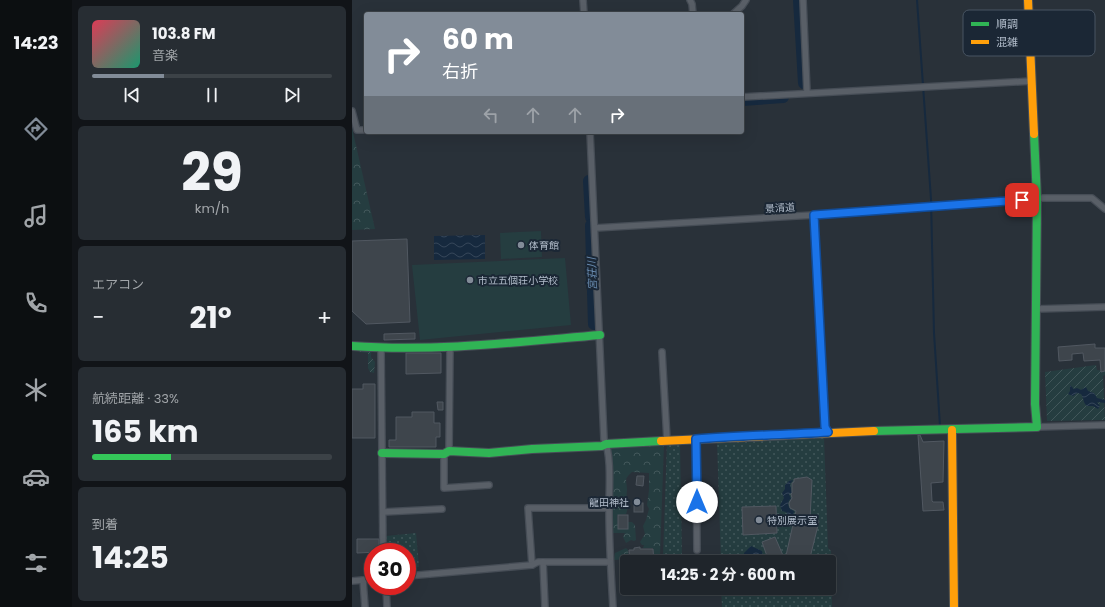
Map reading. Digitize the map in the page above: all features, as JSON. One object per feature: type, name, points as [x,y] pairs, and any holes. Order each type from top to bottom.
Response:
[{"type":"street","points":[[583,0],[584,12]]},
{"type":"street","points":[[690,0],[693,12]]},
{"type":"street","points":[[735,12],[746,0]]},
{"type":"street","points":[[803,0],[807,92]]},
{"type":"street","points":[[1028,0],[1028,10]]},
{"type":"street","points":[[1031,56],[1036,199],[1035,404],[1037,427]]},
{"type":"street","points":[[744,97],[807,92],[1032,81]]},
{"type":"street","points":[[352,111],[357,130],[363,130]]},
{"type":"street","points":[[590,134],[604,439],[608,460],[610,562],[613,607]]},
{"type":"street","name":"景清道","points":[[595,228],[814,215],[1036,199],[1092,198],[1105,209]]},
{"type":"street","points":[[814,215],[825,427],[828,432]]},
{"type":"street","points":[[1036,309],[1105,308]]},
{"type":"street","points":[[352,346],[381,348],[450,347],[600,334]]},
{"type":"street","points":[[450,347],[444,488],[489,485]]},
{"type":"street","points":[[381,348],[383,543]]},
{"type":"street","points":[[662,352],[667,440]]},
{"type":"street","points":[[382,453],[489,453],[717,437],[773,436],[828,432],[1105,425]]},
{"type":"street","points":[[952,430],[954,607]]},
{"type":"street","points":[[696,439],[697,550]]},
{"type":"street","points":[[532,565],[528,508],[609,508]]},
{"type":"street","points":[[383,512],[442,509]]},
{"type":"street","points":[[416,575],[532,565],[538,562],[610,562]]},
{"type":"street","points":[[543,562],[545,607]]},
{"type":"street","points":[[352,581],[363,580],[365,607]]},
{"type":"street","points":[[386,595],[387,607]]},
{"type":"green space","points":[[352,128],[375,229],[352,230]]},
{"type":"green space","name":"体育館","points":[[541,231],[542,257],[501,259],[500,233]]},
{"type":"green space","points":[[565,258],[571,325],[420,340],[412,265]]},
{"type":"green space","points":[[359,351],[373,351],[371,353],[371,357],[375,362],[374,373],[370,372],[368,368],[368,353]]},
{"type":"green space","points":[[1096,365],[1097,370],[1105,371],[1105,375],[1103,376],[1105,420],[1047,421],[1045,372]]},
{"type":"green space","points":[[824,437],[828,548],[831,551],[831,555],[721,555],[717,441]]},
{"type":"green space","points":[[667,443],[680,443],[682,555],[663,555]]},
{"type":"green space","points":[[664,444],[660,555],[654,555],[653,548],[643,548],[644,545],[640,542],[645,534],[643,526],[649,509],[647,505],[649,473],[632,472],[627,477],[627,497],[624,501],[627,505],[627,512],[626,514],[617,515],[618,529],[628,529],[628,522],[632,522],[635,525],[636,540],[631,540],[626,543],[623,537],[625,533],[613,533],[611,447]]},
{"type":"green space","points":[[416,533],[419,567],[416,567],[416,543],[386,543],[386,536]]},
{"type":"green space","points":[[626,548],[629,555],[620,555],[620,560],[614,560],[615,553]]},
{"type":"green space","points":[[721,595],[832,595],[832,607],[722,607]]},
{"type":"water","points":[[485,235],[485,259],[434,260],[434,236]]},
{"type":"water","points":[[1070,385],[1074,389],[1077,388],[1081,390],[1086,387],[1088,391],[1094,393],[1097,398],[1105,400],[1105,403],[1097,402],[1100,406],[1098,409],[1093,406],[1087,406],[1081,394],[1077,393],[1073,396],[1068,394],[1070,391]]},
{"type":"water","points":[[793,480],[790,484],[792,493],[789,494],[791,499],[789,500],[788,505],[790,509],[794,511],[793,516],[782,511],[780,505],[784,498],[782,493],[785,489],[785,485],[789,481]]},
{"type":"water","points":[[751,546],[762,551],[763,555],[744,555],[744,553]]},
{"type":"building","points":[[407,239],[410,322],[366,324],[352,311],[352,241]]},
{"type":"building","points":[[415,333],[415,339],[384,340],[384,334]]},
{"type":"building","points":[[1095,344],[1095,348],[1105,348],[1105,371],[1101,372],[1100,360],[1084,361],[1083,353],[1072,354],[1072,360],[1059,361],[1058,347]]},
{"type":"building","points":[[406,353],[441,353],[441,373],[406,374]]},
{"type":"building","points":[[363,384],[375,384],[375,438],[352,438],[352,389],[363,389]]},
{"type":"building","points":[[437,402],[443,402],[443,410],[438,410]]},
{"type":"building","points":[[412,412],[434,412],[434,423],[440,423],[440,437],[436,437],[436,447],[389,447],[389,440],[396,440],[396,417],[412,417]]},
{"type":"building","points":[[918,435],[920,435],[923,442],[944,441],[943,482],[931,483],[932,501],[943,502],[944,510],[923,511]]},
{"type":"building","points":[[637,476],[644,476],[643,486],[636,485]]},
{"type":"building","points":[[807,477],[812,480],[810,519],[819,521],[811,555],[786,555],[796,511],[790,508],[789,503],[792,498],[792,483],[794,482],[794,479]]},
{"type":"building","points":[[634,503],[643,503],[643,512],[634,512]]},
{"type":"building","name":"特別展示室","points":[[776,506],[777,533],[743,535],[742,507]]},
{"type":"building","points":[[618,515],[628,515],[628,529],[618,529]]},
{"type":"building","points":[[775,537],[783,555],[767,555],[762,542]]},
{"type":"building","points":[[357,539],[379,539],[379,543],[364,543],[364,553],[357,553]]},
{"type":"building","points":[[640,547],[640,549],[653,549],[653,555],[629,555],[629,550],[634,550],[634,548]]},
{"type":"waterway","name":"宮荘川","points":[[799,0],[804,83]]},
{"type":"waterway","points":[[917,0],[931,199],[934,333],[940,426]]},
{"type":"waterway","name":"宮荘川","points":[[744,100],[783,97]]},
{"type":"waterway","name":"宮荘川","points":[[589,181],[591,217]]},
{"type":"waterway","name":"宮荘川","points":[[591,225],[594,324]]},
{"type":"traffic: fast","points":[[874,431],[1037,427],[1035,404],[1037,199],[1034,134]]},
{"type":"traffic: fast","points":[[352,346],[383,348],[445,347],[600,335]]},
{"type":"traffic: fast","points":[[382,453],[444,454],[449,451],[489,453],[661,441]]},
{"type":"traffic: slow","points":[[1028,0],[1028,10]]},
{"type":"traffic: slow","points":[[1031,56],[1034,134]]},
{"type":"traffic: slow","points":[[952,430],[954,607]]},
{"type":"traffic: slow","points":[[661,441],[874,431]]},
{"type":"place","name":"体育館","points":[[521,245]]},
{"type":"place","name":"市立五個荘小学校","points":[[470,280]]},
{"type":"place","name":"龍田神社","points":[[637,502]]},
{"type":"place","name":"特別展示室","points":[[759,520]]},
{"type":"route","points":[[697,502],[696,439],[828,432],[825,427],[814,215],[1022,200]]}]
